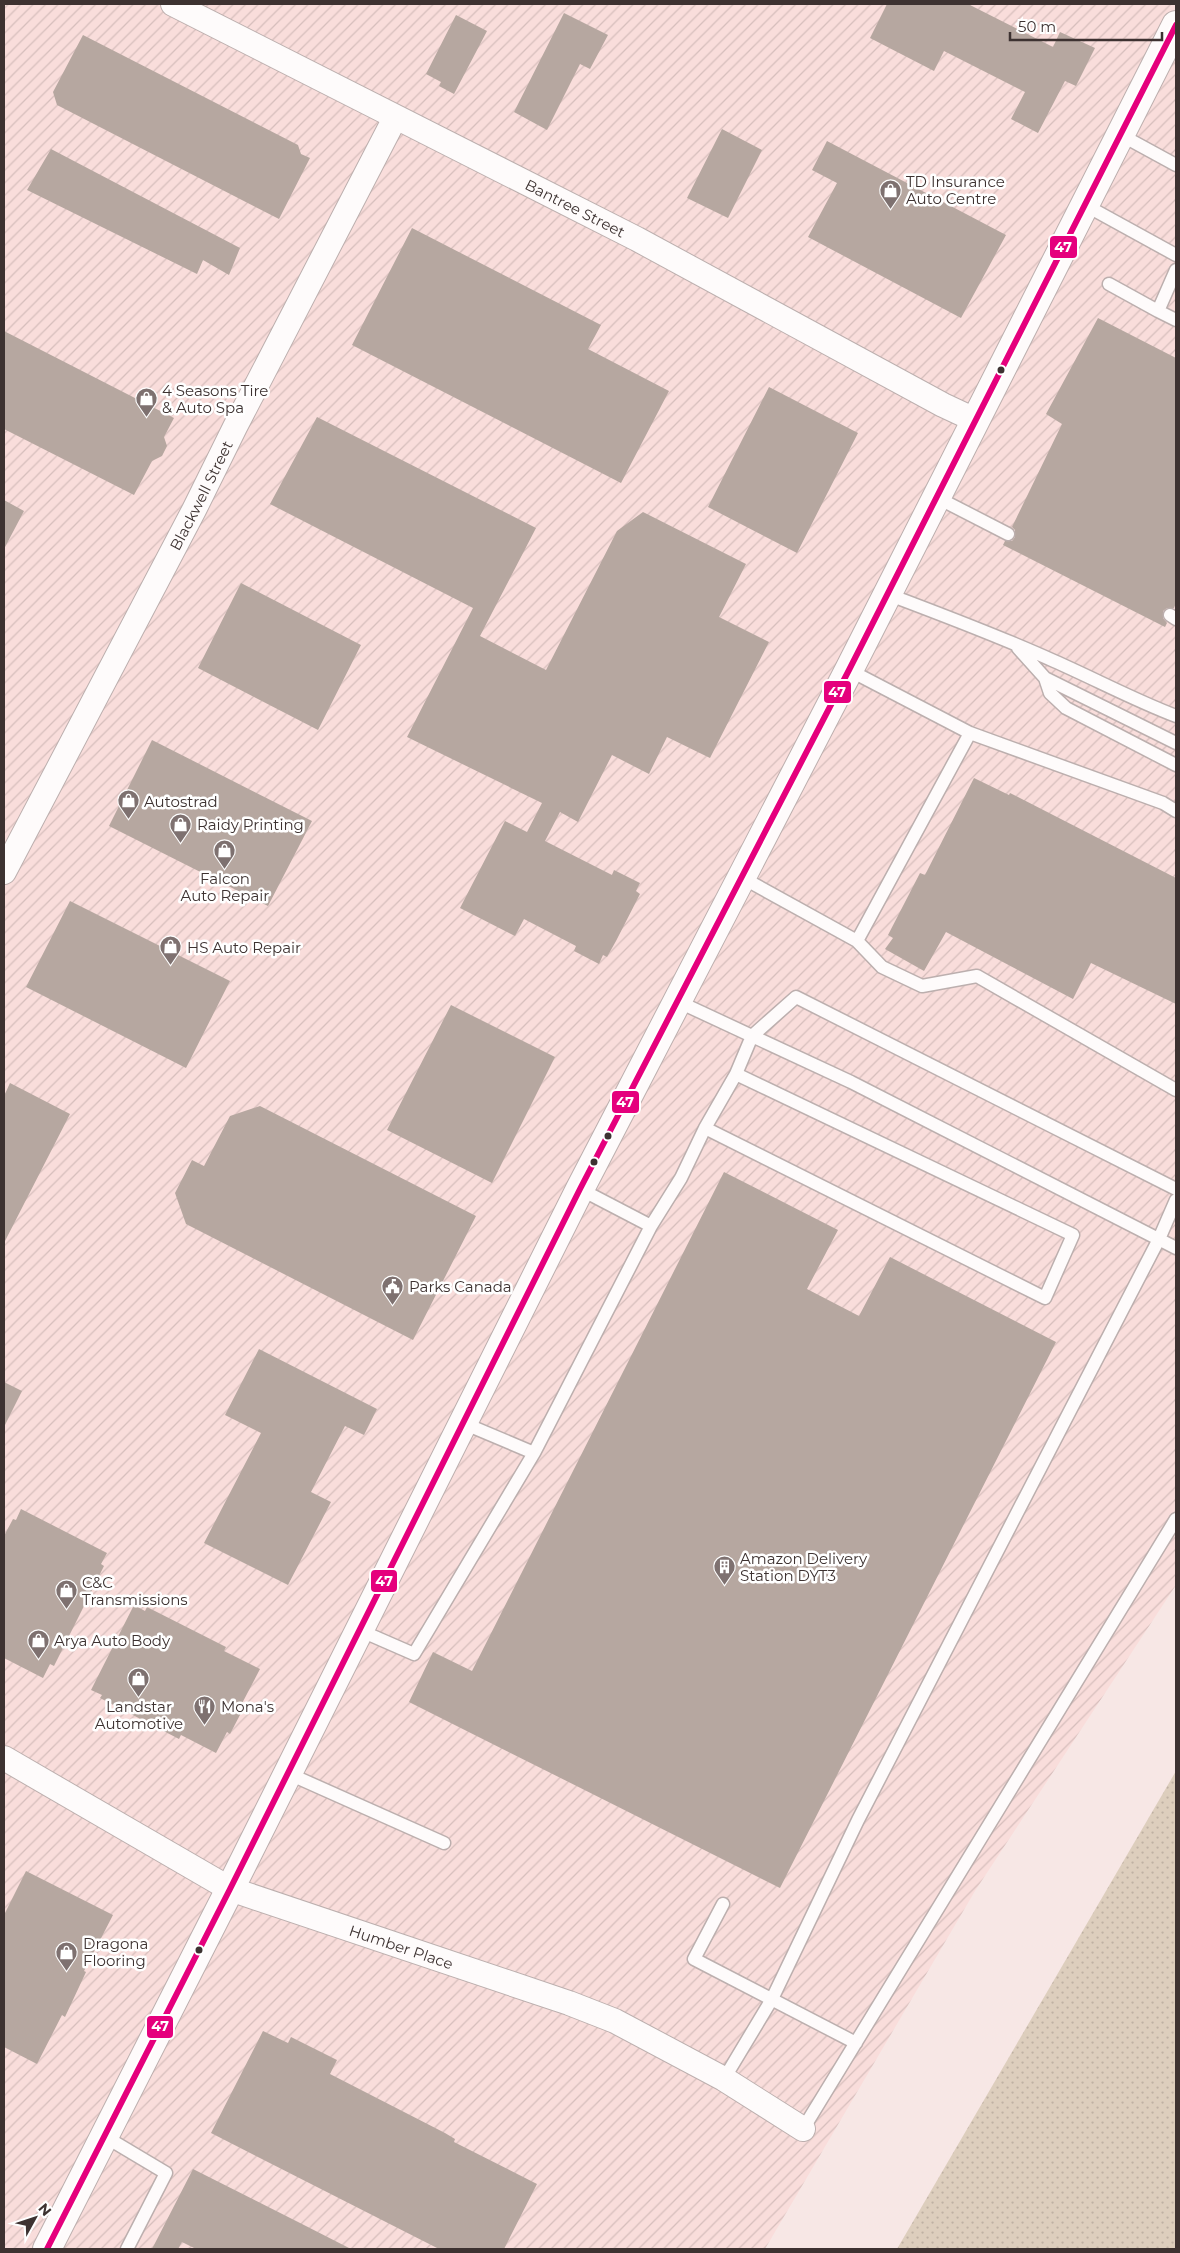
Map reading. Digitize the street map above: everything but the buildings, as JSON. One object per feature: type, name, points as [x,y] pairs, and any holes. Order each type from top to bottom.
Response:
[{"type":"street","name":"Bantree Street","points":[[173,4],[637,239],[943,405],[975,420]]},
{"type":"street","points":[[47,2249],[230,1889],[580,1189],[679,1002],[849,670],[1176,25]]},
{"type":"street","name":"Blackwell Street","points":[[4,872],[194,510],[395,118]]},
{"type":"street","name":"Humber Place","points":[[4,1758],[230,1889],[569,2003],[615,2021],[724,2079],[803,2128]]},
{"type":"lane","points":[[1121,135],[1176,165]]},
{"type":"lane","points":[[1085,205],[1176,255]]},
{"type":"lane","points":[[1158,311],[1176,270]]},
{"type":"lane","points":[[1109,284],[1176,320]]},
{"type":"lane","points":[[936,497],[1008,534]]},
{"type":"lane","points":[[887,594],[1014,644],[1139,702],[1176,716]]},
{"type":"lane","points":[[1014,644],[1045,678],[1176,743]]},
{"type":"lane","points":[[849,670],[970,733],[1163,803],[1176,811]]},
{"type":"lane","points":[[1045,678],[1050,693],[1066,708],[1176,765]]},
{"type":"lane","points":[[857,941],[970,733]]},
{"type":"lane","points":[[742,876],[857,941],[882,967],[922,986],[977,976],[1176,1090]]},
{"type":"lane","points":[[359,1630],[414,1654],[534,1453],[651,1226],[681,1178],[705,1128],[736,1074],[752,1036],[796,996],[1176,1189]]},
{"type":"lane","points":[[679,1002],[851,1082],[1176,1248]]},
{"type":"lane","points":[[705,1128],[1045,1298],[1073,1235],[736,1074]]},
{"type":"lane","points":[[580,1189],[651,1226]]},
{"type":"lane","points":[[724,2079],[772,1999],[858,1820],[1158,1239],[1176,1200]]},
{"type":"lane","points":[[463,1423],[534,1453]]},
{"type":"lane","points":[[803,2128],[1176,1519]]},
{"type":"lane","points":[[287,1773],[444,1843]]},
{"type":"lane","points":[[723,1904],[694,1959],[856,2043]]},
{"type":"lane","points":[[104,2136],[166,2173],[127,2249]]},
{"type":"shaded area","points":[[4,4],[1176,4],[1176,1585],[975,1891],[765,2249],[4,2249]]},
{"type":"shaded area","points":[[1176,1771],[1176,2249],[897,2249]]},
{"type":"transit line","name":"47","points":[[47,2249],[230,1889],[580,1189],[849,670],[1176,25]]},
{"type":"place","name":"TD Insurance Auto Centre","points":[[890,209]]},
{"type":"place","name":"4 Seasons Tire & Auto Spa","points":[[146,418]]},
{"type":"place","name":"Autostrad","points":[[128,820]]},
{"type":"place","name":"Raidy Printing","points":[[181,843]]},
{"type":"place","name":"Falcon Auto Repair","points":[[225,869]]},
{"type":"place","name":"HS Auto Repair","points":[[171,966]]},
{"type":"place","name":"Parks Canada","points":[[393,1305]]},
{"type":"place","name":"Amazon Delivery Station DYT3","points":[[724,1586]]},
{"type":"place","name":"C&C Transmissions","points":[[66,1610]]},
{"type":"place","name":"Arya Auto Body","points":[[38,1659]]},
{"type":"place","name":"Landstar Automotive","points":[[139,1697]]},
{"type":"place","name":"Mona's","points":[[205,1725]]},
{"type":"place","name":"Dragona Flooring","points":[[67,1971]]}]
